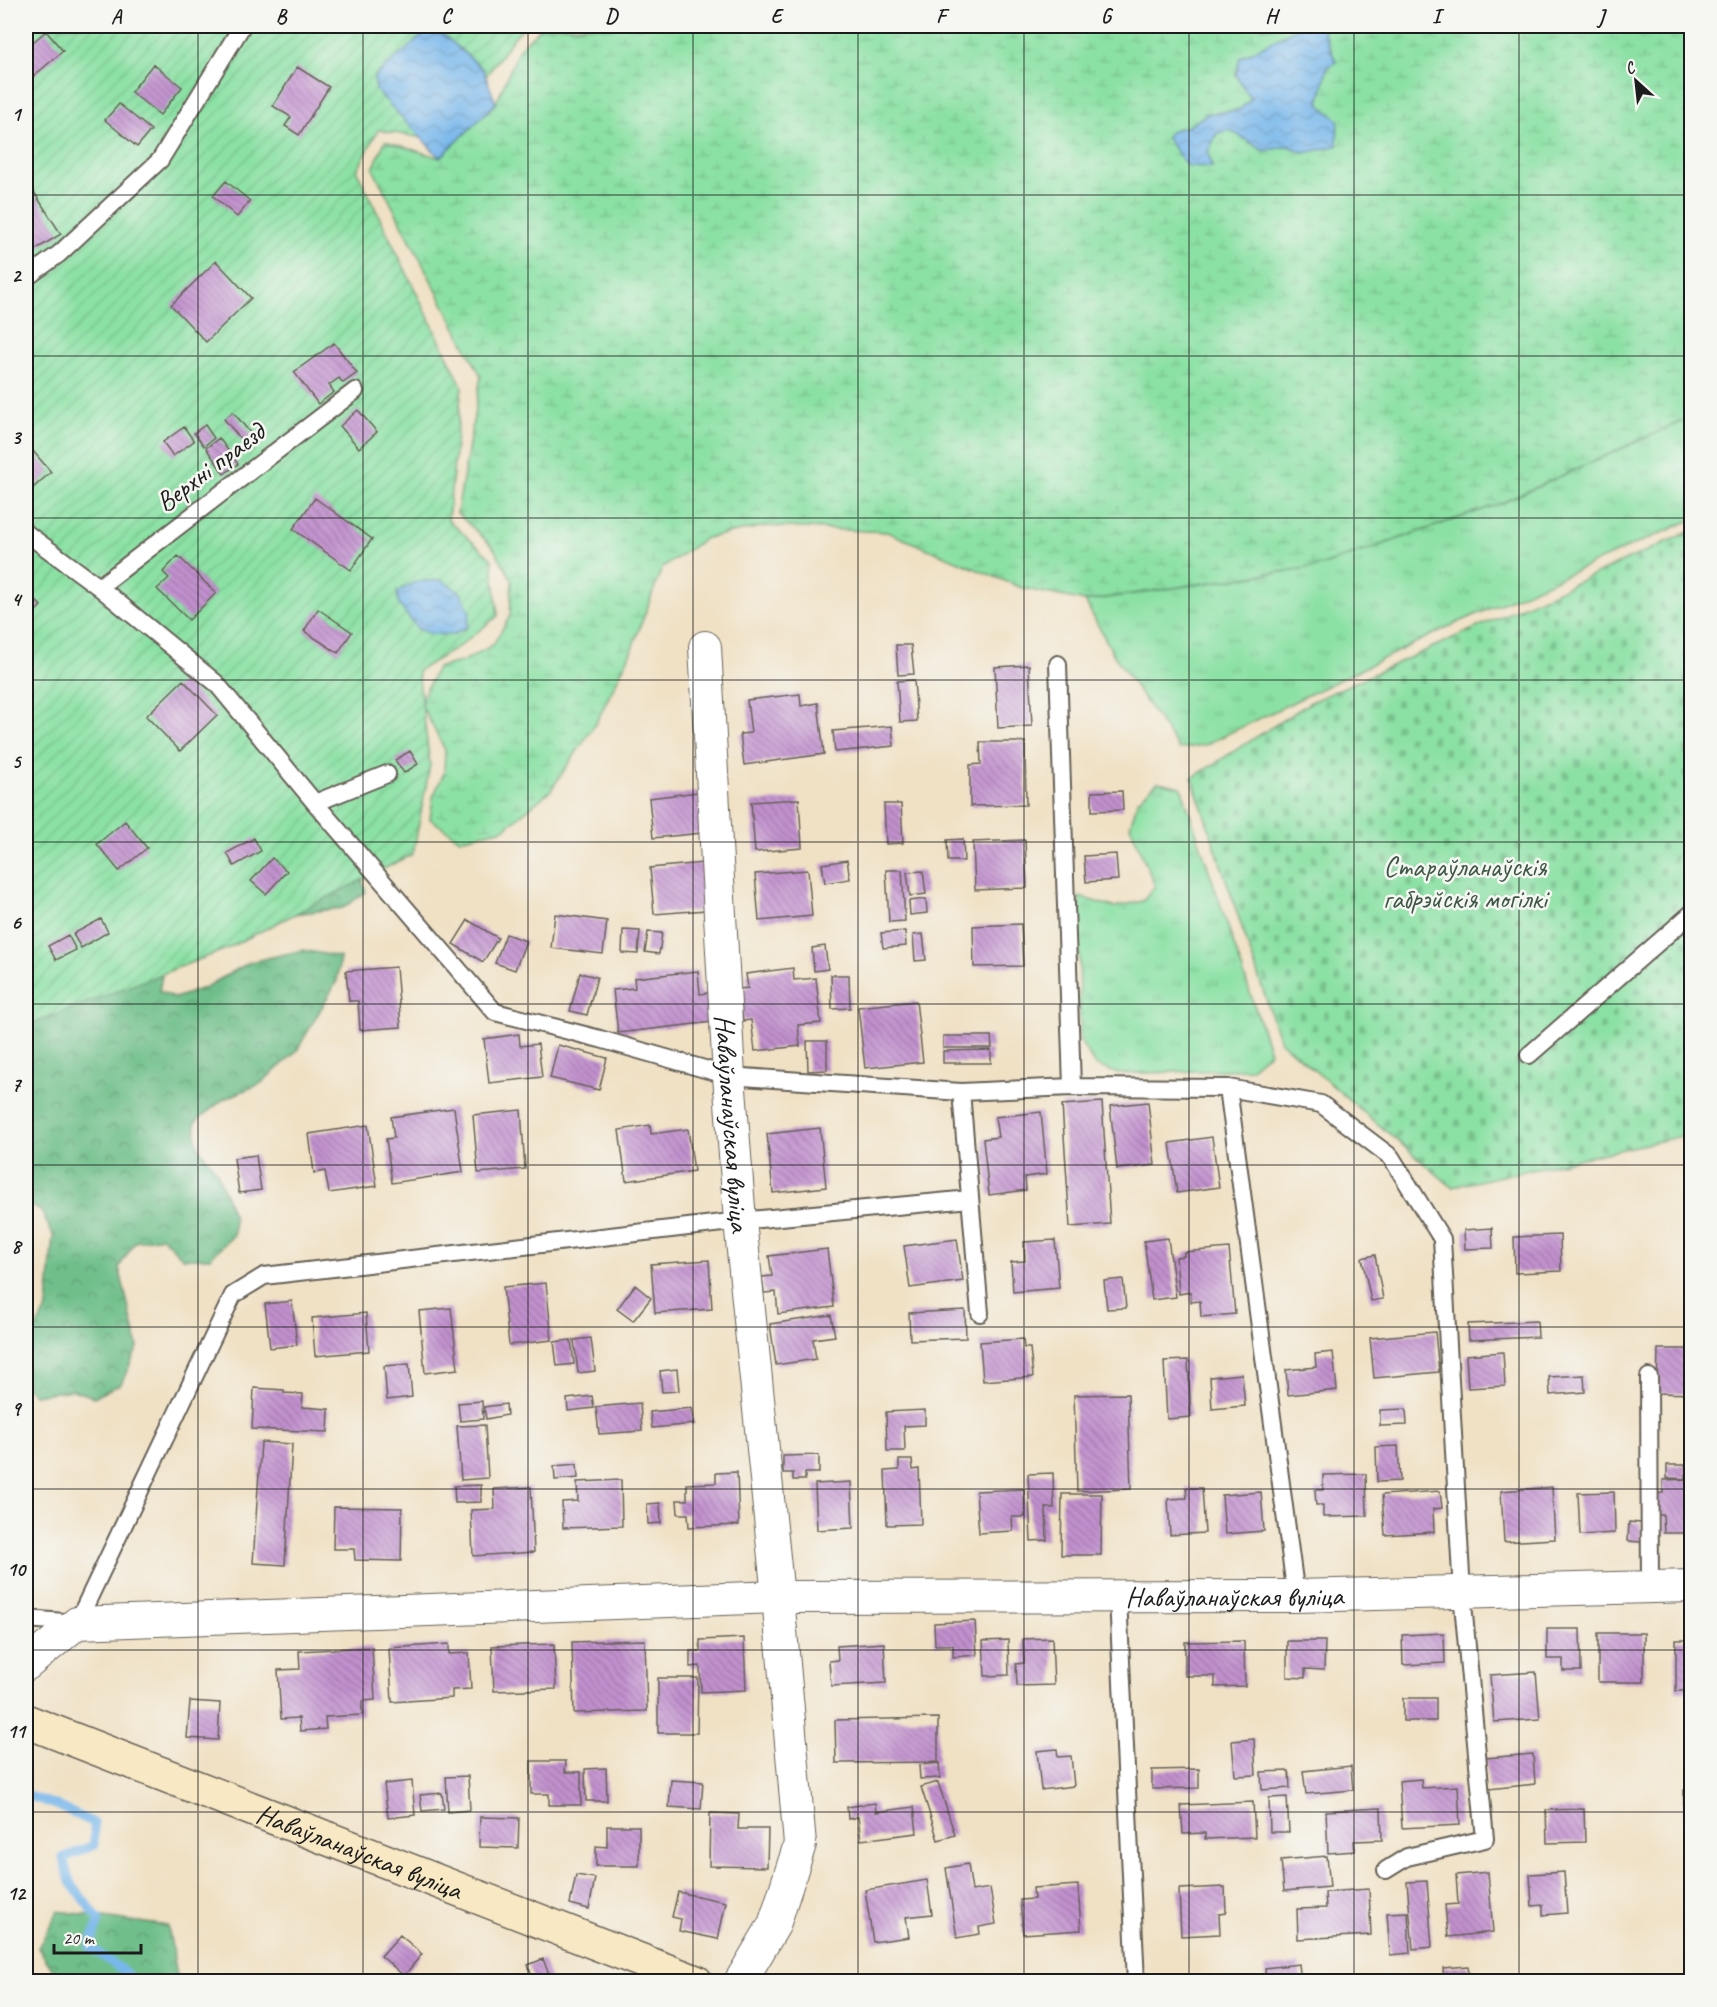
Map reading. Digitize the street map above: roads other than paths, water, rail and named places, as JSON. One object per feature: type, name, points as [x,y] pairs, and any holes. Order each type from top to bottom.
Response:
[{"type":"street","name":"Наваўланаўская вуліца","points":[[705,647],[729,1077],[740,1221],[778,1597]]},
{"type":"street","name":"Наваўланаўская вуліца","points":[[77,1623],[778,1597],[1296,1596],[1692,1586]]},
{"type":"street","points":[[740,1982],[774,1925],[800,1844],[778,1597]]},
{"type":"street","points":[[26,1665],[77,1623]]},
{"type":"street","name":"Наваўланаўская вуліца","points":[[26,1720],[696,1982]]},
{"type":"lane","points":[[26,278],[59,254],[160,160],[242,26]]},
{"type":"lane","name":"Верхні праезд","points":[[99,587],[355,391]]},
{"type":"lane","points":[[26,533],[99,587],[216,683],[315,803],[495,1012],[600,1039],[729,1077],[961,1092],[1072,1087],[1228,1088],[1322,1104],[1391,1157],[1442,1239],[1462,1593],[1485,1839],[1407,1857],[1386,1870]]},
{"type":"lane","points":[[1058,664],[1072,1087]]},
{"type":"lane","points":[[315,803],[387,774]]},
{"type":"lane","points":[[1529,1055],[1692,914]]},
{"type":"lane","points":[[1228,1088],[1296,1596]]},
{"type":"lane","points":[[961,1092],[980,1313]]},
{"type":"lane","points":[[26,1619],[77,1623],[232,1295],[264,1276],[740,1221],[970,1198]]},
{"type":"lane","points":[[1649,1377],[1650,1587]]},
{"type":"lane","points":[[1118,1597],[1136,1982]]},
{"type":"water","points":[[1301,26],[1329,26],[1323,31],[1336,62],[1327,68],[1319,104],[1338,120],[1337,146],[1305,153],[1288,146],[1264,151],[1230,130],[1216,134],[1208,152],[1212,167],[1187,166],[1166,137],[1173,130],[1189,126],[1207,114],[1239,110],[1251,99],[1236,75],[1240,58]]},
{"type":"water","points":[[438,30],[483,69],[496,103],[440,158],[376,90],[374,77],[425,33]]},
{"type":"water","points":[[442,580],[461,593],[470,612],[467,627],[453,635],[431,634],[418,629],[399,605],[397,592],[415,582]]},
{"type":"waterway","points":[[26,1795],[56,1805],[94,1823],[94,1845],[63,1858],[70,1882],[99,1920],[90,1947],[126,1973],[132,1982]]},
{"type":"park label","name":"Стараўланаўскія габрэйскія могілкі","points":[[1465,882]]}]
